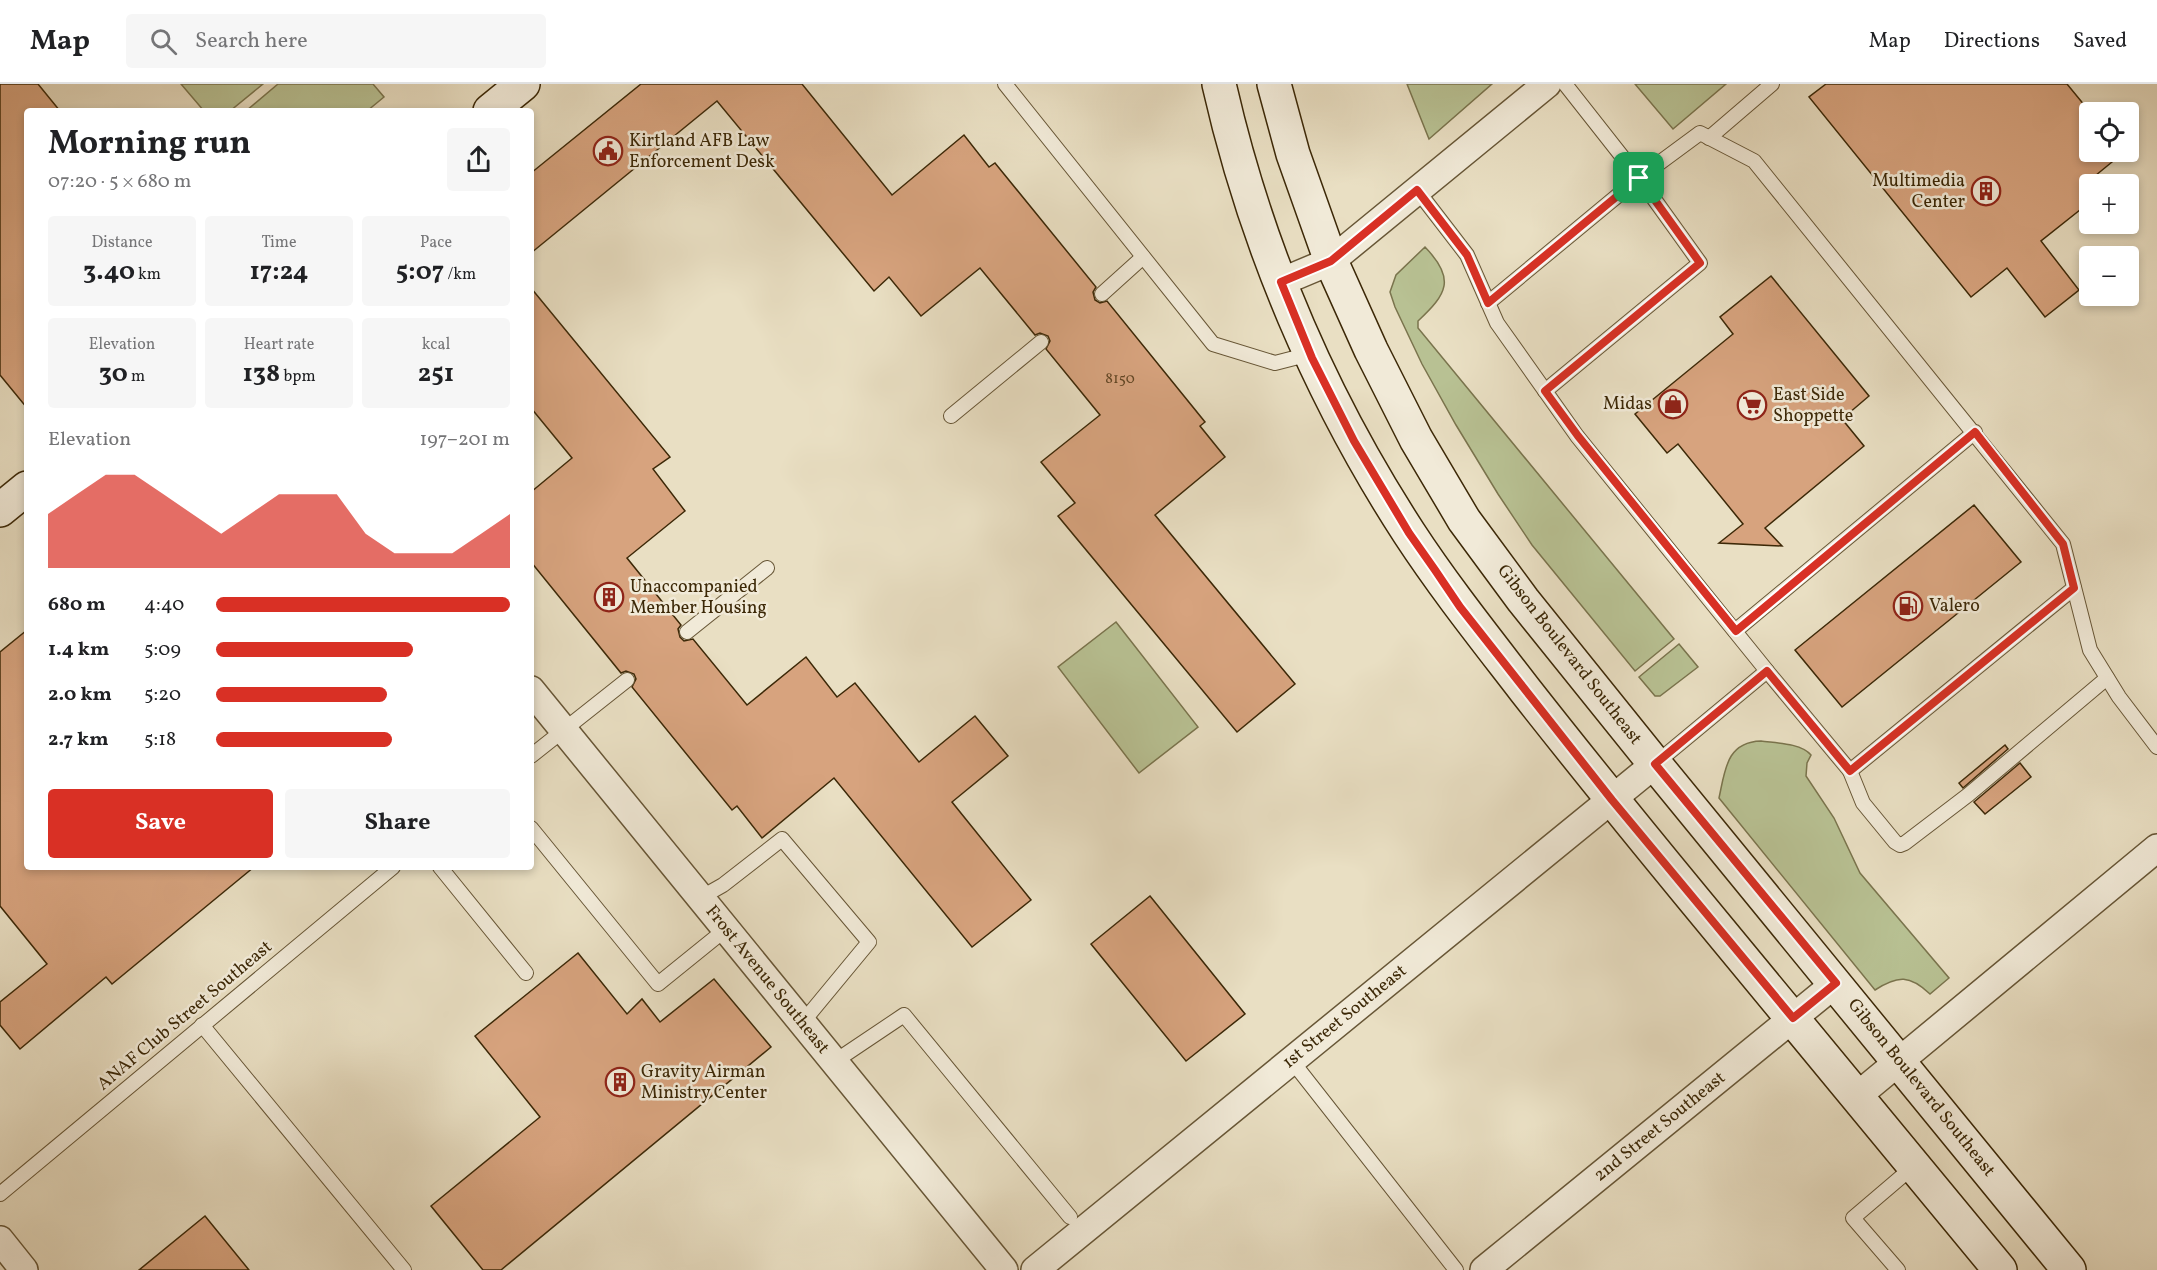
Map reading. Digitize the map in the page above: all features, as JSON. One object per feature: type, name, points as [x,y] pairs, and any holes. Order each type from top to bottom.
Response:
[{"type":"main road","points":[[494,108],[523,84]]},
{"type":"main road","points":[[1220,84],[1231,134],[1253,207],[1310,354],[1354,441],[1409,533],[1460,607],[1612,800],[2000,1270]]},
{"type":"main road","name":"Gibson Boulevard Southeast","points":[[1274,84],[1293,154],[1331,261],[1371,351],[1411,429],[1464,520],[1523,600],[1655,764],[2069,1270]]},
{"type":"street","points":[[1281,282],[1331,261],[1547,84]]},
{"type":"street","name":"Frost Avenue Southeast","points":[[534,694],[1004,1270]]},
{"type":"street","name":"1st Street Southeast","points":[[1035,1270],[1655,764]]},
{"type":"street","points":[[1856,1096],[2157,848]]},
{"type":"street","name":"2nd Street Southeast","points":[[1484,1270],[1836,983]]},
{"type":"street","points":[[0,1240],[24,1270]]},
{"type":"lane","points":[[1005,84],[1213,344],[1275,363],[1310,354]]},
{"type":"lane","points":[[1545,391],[1700,263],[1639,178],[1565,84]]},
{"type":"lane","points":[[1709,138],[1772,84]]},
{"type":"lane","points":[[1488,303],[1639,178],[1700,133],[1754,160],[2063,544],[2090,650],[2119,697],[2157,747]]},
{"type":"lane","points":[[1417,190],[1467,255],[1497,323],[1545,391],[1578,436],[1850,771],[1863,803],[1895,842],[1900,845],[1905,843],[1968,795],[2107,678]]},
{"type":"lane","points":[[1102,294],[1143,257]]},
{"type":"lane","points":[[951,416],[1041,342]]},
{"type":"lane","points":[[1736,631],[1975,432]]},
{"type":"lane","points":[[687,632],[767,568]]},
{"type":"lane","points":[[1850,771],[2074,588]]},
{"type":"lane","points":[[1655,764],[1767,671]]},
{"type":"lane","points":[[534,754],[627,680]]},
{"type":"lane","points":[[534,832],[658,984],[726,929]]},
{"type":"lane","points":[[700,898],[723,885],[782,839],[869,942],[802,1023]]},
{"type":"lane","name":"ANAF Club Street Southeast","points":[[0,1194],[389,870]]},
{"type":"lane","points":[[442,870],[526,973]]},
{"type":"lane","points":[[834,1062],[904,1015],[1070,1217]]},
{"type":"lane","points":[[202,1025],[404,1270]]},
{"type":"lane","points":[[1292,1061],[1456,1270]]},
{"type":"lane","points":[[1898,1270],[1853,1218],[1914,1166]]},
{"type":"green space","points":[[181,84],[263,84],[234,108],[201,108]]},
{"type":"green space","points":[[278,84],[373,84],[384,97],[371,108],[250,108]]},
{"type":"green space","points":[[1407,84],[1492,84],[1429,139]]},
{"type":"green space","points":[[1635,84],[1726,84],[1673,129]]},
{"type":"green space","points":[[1425,247],[1441,268],[1444,286],[1436,303],[1418,321],[1418,328],[1674,639],[1635,671],[1532,545],[1456,425],[1422,364],[1390,292],[1396,275]]},
{"type":"green space","points":[[1116,622],[1198,727],[1139,773],[1058,667]]},
{"type":"green space","points":[[1679,644],[1698,667],[1660,696],[1655,696],[1639,677]]},
{"type":"green space","points":[[1761,741],[1794,746],[1811,755],[1807,763],[1806,776],[1834,818],[1860,873],[1949,978],[1930,994],[1916,983],[1904,979],[1890,982],[1875,990],[1719,798],[1726,768],[1734,752],[1749,743]]},
{"type":"building","points":[[0,84],[38,84],[58,108],[24,108],[24,404],[0,375]]},
{"type":"building","points":[[641,84],[802,84],[892,195],[964,135],[989,167],[995,163],[1096,287],[1093,292],[1095,300],[1100,303],[1107,301],[1205,422],[1200,426],[1225,457],[1155,515],[1295,684],[1237,732],[1058,516],[1075,503],[1041,462],[1100,415],[1046,349],[1050,341],[1048,336],[1040,333],[1035,335],[980,268],[921,316],[889,277],[874,291],[717,101],[534,251],[534,171]]},
{"type":"building","name":"Multimedia Center","points":[[1826,84],[2067,84],[2082,102],[2079,102],[2079,162],[2112,162],[2097,174],[2079,174],[2079,211],[2041,241],[2079,290],[2045,317],[2007,268],[1971,297],[1809,97]]},
{"type":"building","name":"East Side Shoppette","points":[[1771,276],[1869,396],[1842,419],[1864,446],[1765,528],[1782,546],[1719,543],[1743,524],[1678,444],[1667,453],[1635,414],[1733,334],[1720,317]]},
{"type":"building","name":"Unaccompanied Member Housing","points":[[534,292],[670,457],[653,469],[685,511],[627,558],[681,625],[678,629],[680,637],[684,641],[693,639],[747,705],[806,657],[837,697],[855,683],[919,762],[975,716],[1008,756],[952,802],[1031,900],[972,947],[834,778],[762,838],[737,806],[732,810],[632,687],[636,679],[634,674],[626,671],[621,673],[534,566],[534,490],[572,458],[534,412]]},
{"type":"building","name":"Valero","points":[[1974,505],[2021,562],[1842,707],[1795,650]]},
{"type":"building","points":[[24,632],[24,870],[250,870],[112,984],[106,977],[20,1049],[0,1025],[0,1002],[47,964],[0,906],[0,652]]},
{"type":"building","points":[[2005,745],[2008,749],[1963,788],[1959,783]]},
{"type":"building","points":[[2020,763],[2031,777],[1985,814],[1974,802]]},
{"type":"building","points":[[1150,896],[1245,1014],[1186,1061],[1091,944]]},
{"type":"building","name":"Gravity Airman Ministry Center","points":[[578,953],[627,1014],[642,999],[660,1022],[714,979],[771,1047],[501,1270],[483,1270],[431,1206],[540,1117],[475,1036]]},
{"type":"building","points":[[205,1216],[249,1270],[139,1270]]},
{"type":"place","name":"Kirtland AFB Law Enforcement Desk","points":[[608,151]]},
{"type":"place","name":"Multimedia Center","points":[[1986,191]]},
{"type":"place","name":"Midas","points":[[1673,404]]},
{"type":"place","name":"East Side Shoppette","points":[[1752,405]]},
{"type":"place","name":"Unaccompanied Member Housing","points":[[609,597]]},
{"type":"place","name":"Valero","points":[[1908,606]]},
{"type":"place","name":"Gravity Airman Ministry Center","points":[[620,1082]]},
{"type":"route","points":[[1639,178],[1700,263],[1545,391],[1578,436],[1736,631],[1975,432],[2063,544],[2074,588],[1850,771],[1767,671],[1655,764],[1836,983],[1793,1018],[1612,800],[1460,607],[1409,533],[1354,441],[1312,358],[1281,282],[1331,261],[1417,190],[1467,255],[1488,303],[1639,178]]}]
